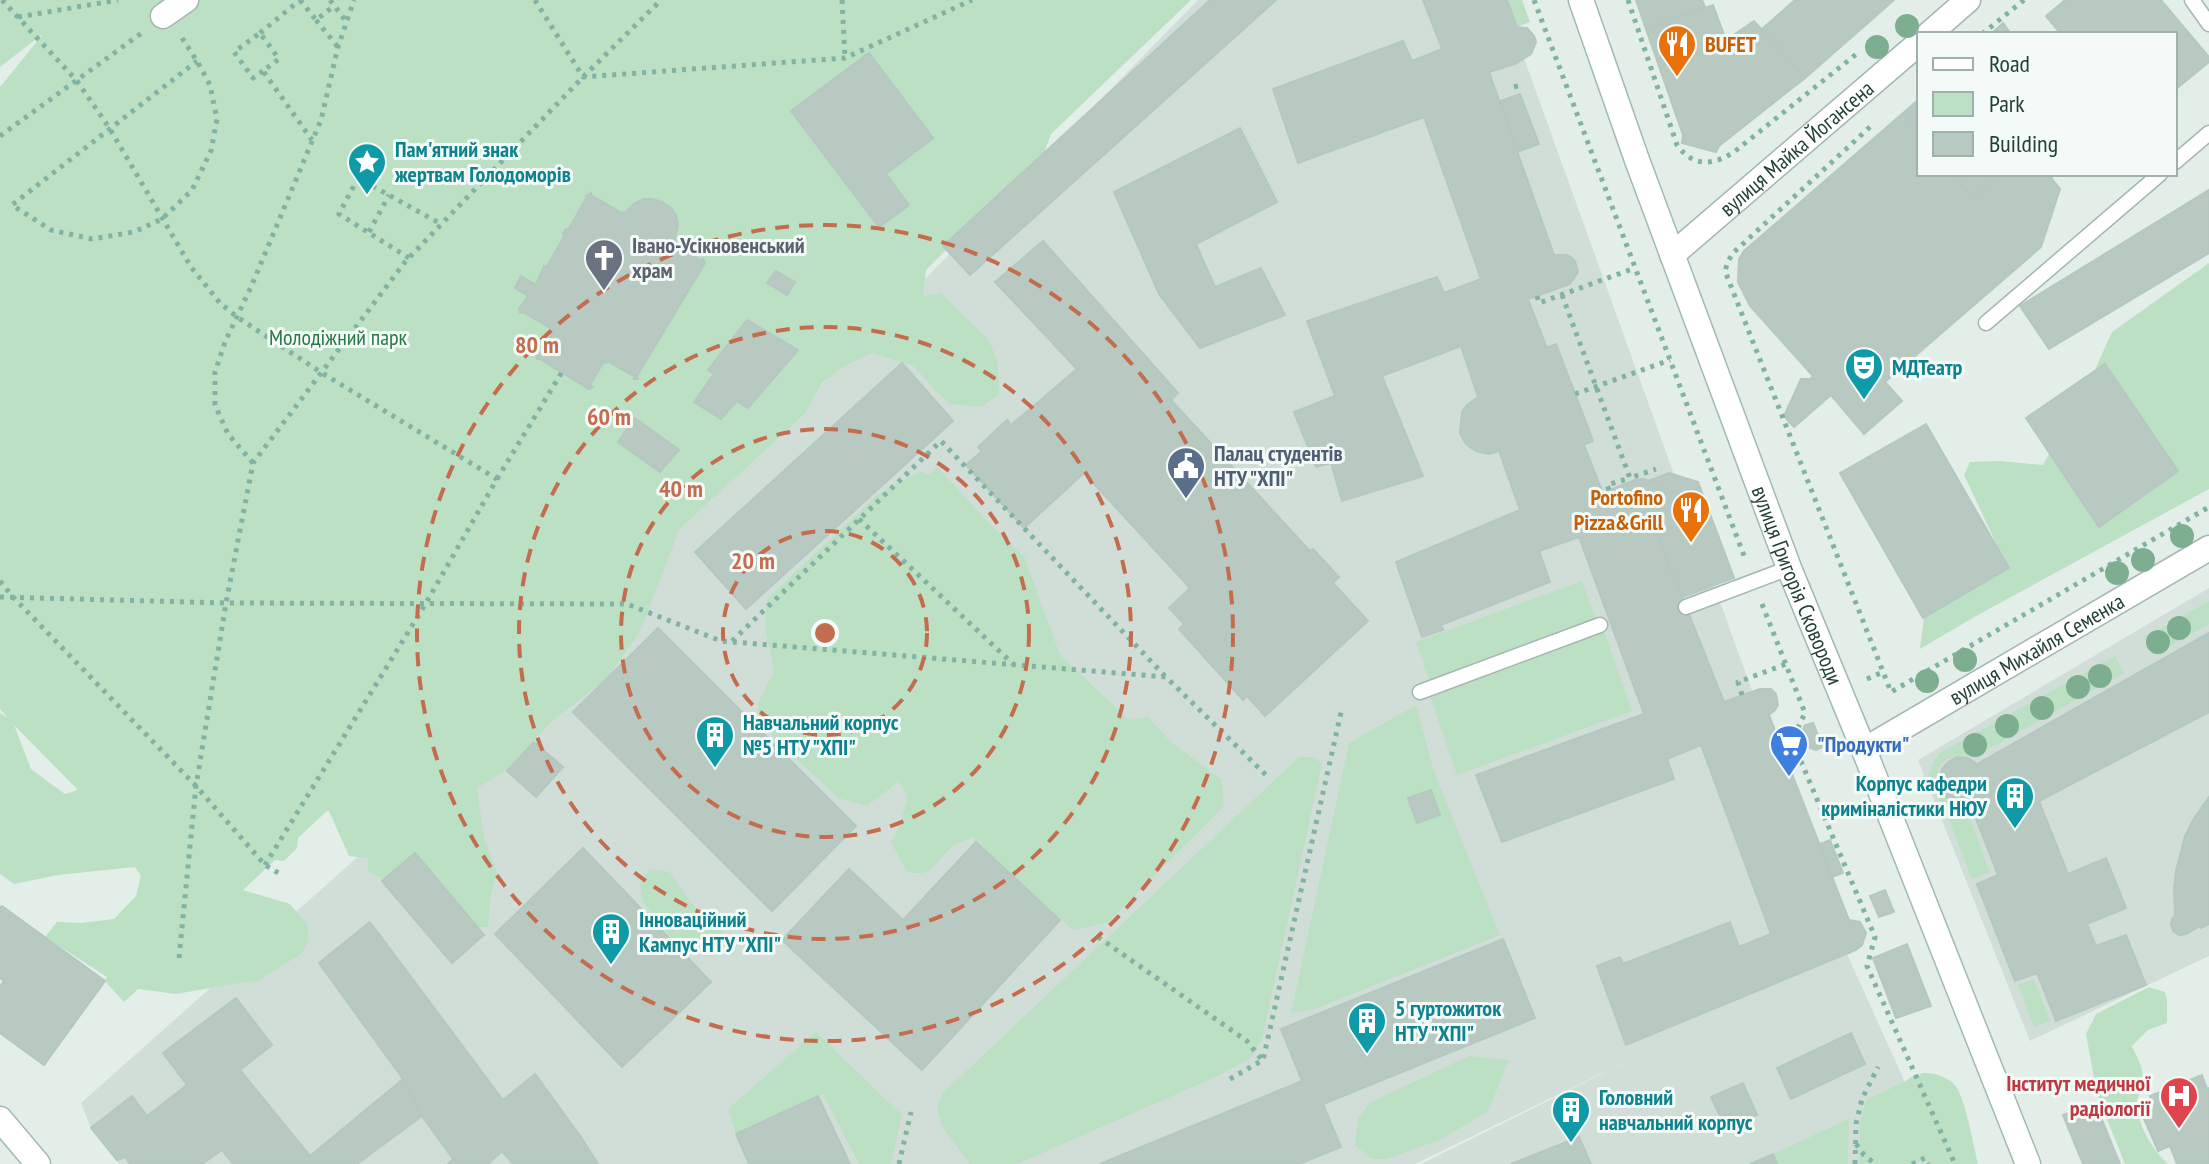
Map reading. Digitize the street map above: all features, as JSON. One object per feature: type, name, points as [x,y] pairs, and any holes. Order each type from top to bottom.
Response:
[{"type":"main road","points":[[163,16],[186,0]]},
{"type":"main road","name":"вулиця Григорія Сковороди","points":[[1581,0],[1789,568],[2028,1164]]},
{"type":"main road","points":[[1931,32],[1968,0]]},
{"type":"main road","name":"вулиця Майка Йогансена","points":[[1672,255],[1917,45]]},
{"type":"main road","name":"вулиця Михайля Семенка","points":[[1864,750],[2209,548]]},
{"type":"main road","points":[[0,1119],[38,1164]]},
{"type":"lane","points":[[2192,0],[2209,24]]},
{"type":"lane","points":[[2177,160],[2209,133]]},
{"type":"lane","points":[[1986,323],[2158,176]]},
{"type":"lane","points":[[1686,607],[1789,568]]},
{"type":"lane","points":[[1420,692],[1600,625]]},
{"type":"path","points":[[2,0],[77,81],[110,129],[191,267],[220,303],[322,373],[497,479]]},
{"type":"path","points":[[18,17],[118,0]]},
{"type":"path","points":[[260,33],[279,59],[253,78],[234,52],[300,0],[338,47]]},
{"type":"path","points":[[253,463],[228,434],[215,405],[215,372],[321,120],[338,47],[354,0]]},
{"type":"path","points":[[535,0],[583,77]]},
{"type":"path","points":[[179,958],[196,786],[253,463],[409,258],[661,0]]},
{"type":"path","points":[[842,0],[845,58]]},
{"type":"path","points":[[583,77],[845,58],[972,0]]},
{"type":"path","points":[[1628,0],[1677,145],[1694,159],[1708,163],[1734,152],[1865,48]]},
{"type":"path","points":[[1984,32],[2024,0]]},
{"type":"path","points":[[316,20],[332,3],[346,21]]},
{"type":"path","points":[[0,136],[124,46]]},
{"type":"path","points":[[197,61],[210,85],[217,119],[211,151],[192,190],[162,219],[134,232],[92,239],[51,230],[12,205],[110,129],[197,61]]},
{"type":"path","points":[[263,71],[313,141]]},
{"type":"path","points":[[1514,87],[1521,85]]},
{"type":"path","points":[[1878,120],[1734,252],[1725,271],[1891,692],[2209,507]]},
{"type":"path","points":[[409,258],[339,214],[358,178],[441,224]]},
{"type":"path","points":[[369,232],[389,195]]},
{"type":"path","points":[[1537,296],[1539,303],[1635,268]]},
{"type":"path","points":[[1562,295],[1630,478]]},
{"type":"path","points":[[1575,394],[1670,360]]},
{"type":"path","points":[[265,865],[426,603],[562,372]]},
{"type":"path","points":[[731,642],[941,441],[1166,677],[1268,777]]},
{"type":"path","points":[[1609,490],[1607,485],[1656,469]]},
{"type":"path","points":[[859,519],[1013,664]]},
{"type":"path","points":[[0,581],[196,786],[265,865],[280,874]]},
{"type":"path","points":[[0,595],[226,603],[627,604],[721,641],[1166,677]]},
{"type":"path","points":[[1742,695],[1738,682],[1786,664]]},
{"type":"path","points":[[1867,679],[1883,672]]},
{"type":"path","points":[[1230,1079],[1263,1060],[1342,708]]},
{"type":"path","points":[[1098,937],[1247,1041],[1263,1060]]},
{"type":"path","points":[[1855,1164],[1856,1124],[1862,1099],[1878,1067]]},
{"type":"path","points":[[899,1164],[911,1112]]},
{"type":"path","points":[[1856,1143],[1875,1164]]},
{"type":"path","points":[[1912,1164],[1925,1158],[1928,1164]]},
{"type":"shaded area","points":[[1198,0],[1503,0],[1847,954],[1942,1164],[1421,1164],[1640,1055],[1415,1164],[119,1164],[91,1128],[81,1103],[370,846]]},
{"type":"shaded area","points":[[2209,588],[2209,956],[2030,1041],[1918,760]]},
{"type":"green space","name":"Молодіжний парк","points":[[0,0],[1191,0],[1051,134],[1044,153],[926,270],[923,296],[941,293],[989,340],[998,364],[999,395],[981,407],[949,404],[913,366],[872,353],[845,366],[822,383],[805,413],[679,530],[640,632],[607,678],[549,724],[507,770],[477,788],[484,837],[497,872],[488,927],[453,926],[404,890],[368,871],[368,858],[349,856],[327,811],[298,838],[297,848],[284,861],[275,860],[243,890],[290,904],[307,924],[309,940],[302,953],[258,981],[176,994],[138,989],[124,1002],[105,981],[107,977],[45,937],[57,922],[114,919],[136,896],[141,876],[135,867],[58,875],[14,884],[0,874],[0,713],[8,718],[0,709],[0,87],[44,33],[0,67]],"holes":[[[14,725],[77,789],[65,794],[31,769]]]},
{"type":"green space","points":[[1507,0],[1522,0],[1530,22],[1517,27]]},
{"type":"green space","points":[[2209,263],[2209,489],[1920,649],[1925,610],[2003,558],[1964,475],[1970,462],[2043,465],[2094,372],[2112,332]]},
{"type":"green space","points":[[937,467],[1005,540],[1024,556],[1060,655],[1129,720],[1148,717],[1171,742],[1222,780],[1224,806],[1107,923],[1073,930],[973,837],[952,847],[928,871],[907,872],[891,842],[900,825],[908,796],[898,782],[867,806],[838,798],[759,723],[758,703],[774,671],[765,627],[767,599],[878,494],[921,471],[929,475]]},
{"type":"green space","points":[[1582,581],[1597,622],[1430,682],[1416,642]]},
{"type":"green space","points":[[2209,601],[2209,624],[2154,655],[2144,638]]},
{"type":"green space","points":[[1604,631],[1632,711],[1457,775],[1430,696]]},
{"type":"green space","points":[[2115,656],[2124,673],[1974,757],[1961,755],[1942,764],[1937,781],[1941,791],[1950,800],[1965,807],[1990,872],[1972,879],[1947,815],[1931,784],[1929,774],[1935,759],[1940,753]]},
{"type":"green space","points":[[1416,705],[1434,772],[1500,935],[1312,1010],[1291,1013],[1349,743]]},
{"type":"green space","points":[[1299,757],[1314,757],[1322,764],[1262,1039],[1252,1057],[1220,1075],[1017,1164],[970,1164],[943,1128],[937,1109],[943,1093]]},
{"type":"green space","points":[[650,869],[670,872],[691,903],[723,933],[735,955],[705,956],[681,950],[642,901],[640,882]]},
{"type":"green space","points":[[2034,979],[2050,1021],[2034,1027],[2018,985]]},
{"type":"green space","points":[[2149,987],[2165,992],[2167,1023],[2148,1030],[2132,1046],[2143,1073],[2137,1102],[2146,1136],[2168,1164],[2125,1164],[2097,1094],[2086,1034],[2096,1014]]},
{"type":"green space","points":[[816,1032],[902,1115],[891,1164],[859,1164],[823,1094],[736,1134],[728,1109]]},
{"type":"green space","points":[[1469,1056],[1509,1060],[1488,1111],[1442,1139],[1386,1159],[1371,1159],[1355,1145],[1358,1119],[1369,1103]]},
{"type":"green space","points":[[1923,1073],[1942,1076],[1957,1088],[1967,1115],[1978,1164],[1928,1164],[1925,1158],[1912,1164],[1859,1164],[1860,1122],[1866,1100]]},
{"type":"green space","points":[[1849,1119],[1848,1164],[1777,1164],[1773,1154]]},
{"type":"building","points":[[1210,0],[1276,0],[970,275],[943,246]]},
{"type":"building","points":[[1423,0],[1507,0],[1517,27],[1527,28],[1534,36],[1536,42],[1531,54],[1515,64],[1489,72],[1554,255],[1571,257],[1578,272],[1570,284],[1528,299],[1547,348],[1556,344],[1593,441],[1584,445],[1603,493],[1644,479],[1657,484],[1661,492],[1657,504],[1648,511],[1724,702],[1760,689],[1771,689],[1776,694],[1778,705],[1769,715],[1849,920],[1860,922],[1866,933],[1862,945],[1856,950],[1626,1045],[1597,966],[1620,957],[1623,964],[1730,922],[1739,947],[1771,934],[1701,745],[1667,759],[1674,779],[1502,842],[1476,775],[1644,714],[1579,537],[1539,551],[1550,582],[1441,625],[1443,630],[1422,637],[1396,562],[1520,510],[1499,451],[1489,454],[1476,451],[1466,444],[1460,433],[1462,412],[1478,397],[1461,346],[1382,376],[1423,476],[1342,501],[1331,463],[1316,467],[1294,412],[1335,396],[1307,321],[1437,277],[1444,293],[1481,279],[1424,117],[1298,163],[1273,89],[1403,41],[1412,61],[1442,49]]},
{"type":"building","points":[[1636,0],[1702,0],[1705,7],[1646,29]]},
{"type":"building","points":[[1795,0],[1894,0],[1805,78],[1762,29]]},
{"type":"building","points":[[2065,0],[2161,0],[2209,57],[2209,62],[2177,88],[2177,32],[2059,32],[2046,16]]},
{"type":"building","points":[[1713,5],[1726,40],[1754,21],[1805,78],[1719,146],[1716,152],[1682,143],[1683,135],[1646,29]]},
{"type":"building","points":[[2003,23],[2010,32],[1993,32]]},
{"type":"building","points":[[869,53],[933,138],[886,174],[909,205],[879,227],[791,111]]},
{"type":"building","points":[[1520,94],[1539,144],[1517,152],[1500,101]]},
{"type":"building","points":[[1917,101],[1917,132],[1902,114]]},
{"type":"building","points":[[1902,114],[1917,132],[1917,176],[1955,176],[1973,197],[1999,176],[2053,176],[2051,178],[2060,189],[2041,247],[1885,382],[1902,401],[1864,434],[1831,395],[1794,427],[1784,416],[1801,379],[1813,376],[1750,306],[1738,282],[1739,259],[1744,251]]},
{"type":"building","points":[[1240,128],[1277,202],[1196,244],[1215,287],[1261,268],[1285,315],[1200,348],[1159,294],[1114,192]]},
{"type":"building","points":[[1955,176],[1999,176],[1973,197]]},
{"type":"building","points":[[2209,190],[2209,253],[2049,349],[2020,306]]},
{"type":"building","name":"Івано-Усікновенський храм","points":[[591,193],[622,213],[644,199],[662,202],[676,215],[677,245],[705,263],[638,379],[609,362],[603,363],[590,385],[593,387],[589,389],[537,359],[552,333],[550,328],[520,313],[519,309],[528,296],[515,288],[521,276],[536,285],[563,234],[586,196]]},
{"type":"building","name":"Палац студентів НТУ \"ХПІ\"","points":[[1043,241],[1178,393],[1171,400],[1310,551],[1313,549],[1339,577],[1333,583],[1368,621],[1265,716],[1247,696],[1243,700],[1179,629],[1184,624],[1169,608],[1190,588],[1084,473],[1024,528],[966,465],[982,451],[978,447],[1007,420],[1011,425],[1077,369],[995,282]]},
{"type":"building","points":[[776,271],[795,282],[787,295],[767,283]]},
{"type":"building","points":[[747,320],[798,350],[748,408],[737,401],[721,419],[694,402],[714,374],[708,370]]},
{"type":"building","points":[[902,363],[953,421],[746,609],[695,552]]},
{"type":"building","points":[[2105,364],[2178,471],[2099,527],[2026,418]]},
{"type":"building","points":[[635,418],[679,450],[660,472],[618,442]]},
{"type":"building","points":[[1926,424],[2009,568],[1923,618],[1840,473]]},
{"type":"building","name":"Portofino Pizza&Grill","points":[[1669,473],[1698,482],[1734,578],[1682,597],[1648,511],[1657,504],[1661,492],[1651,480]]},
{"type":"building","name":"Навчальний корпус №5 НТУ \"ХПІ\"","points":[[658,628],[856,826],[772,911],[573,712]]},
{"type":"building","name":"Корпус кафедри криміналістики НЮУ","points":[[2209,633],[2209,712],[2039,801],[2068,874],[2106,858],[2126,908],[2087,924],[2096,946],[2126,935],[2146,985],[2056,1021],[2037,973],[2015,981],[1977,884],[1998,875],[1969,801],[1956,802],[1941,789],[1939,779],[1942,769],[1957,757],[1968,758],[1977,764]]},
{"type":"building","points":[[1813,723],[1823,747],[1816,750],[1807,747],[1801,733],[1805,725]]},
{"type":"building","points":[[534,742],[563,767],[536,797],[507,771]]},
{"type":"building","points":[[1431,790],[1440,815],[1417,823],[1408,798]]},
{"type":"building","points":[[2209,797],[2209,924],[2179,935],[2171,925],[2175,915],[2176,871],[2185,836]]},
{"type":"building","points":[[1830,840],[1843,873],[1832,877],[1820,844]]},
{"type":"building","points":[[976,842],[1060,920],[922,1070],[782,940],[849,869],[903,920]]},
{"type":"building","name":"Інноваційний Кампус НТУ \"ХПІ\"","points":[[583,848],[711,982],[622,1067],[495,934]]},
{"type":"building","points":[[415,853],[484,935],[452,963],[382,881]]},
{"type":"building","points":[[1885,890],[1894,912],[1879,917],[1870,896]]},
{"type":"building","points":[[2,906],[105,981],[44,1065],[0,1033],[0,986],[4,981],[0,978]]},
{"type":"building","points":[[370,922],[503,1100],[535,1074],[598,1164],[513,1164],[502,1151],[488,1164],[448,1164],[453,1159],[422,1116],[403,1079],[319,963]]},
{"type":"building","name":"5 гуртожиток НТУ \"ХПІ\"","points":[[1503,939],[1535,1018],[1323,1104],[1341,1147],[1299,1164],[1100,1164],[1302,1081],[1281,1029]]},
{"type":"building","points":[[1907,944],[1931,1006],[1896,1018],[1873,958]]},
{"type":"building","points":[[236,998],[272,1045],[240,1070],[310,1156],[403,1079],[422,1116],[357,1164],[233,1164],[222,1150],[202,1164],[130,1164],[125,1157],[117,1160],[91,1128],[132,1096],[147,1116],[187,1085],[163,1053]]},
{"type":"building","points":[[1851,1033],[1865,1064],[1791,1099],[1777,1068]]},
{"type":"building","name":"Інститут медичної радіології","points":[[2202,1075],[2209,1088],[2209,1164],[2177,1164],[2170,1146],[2158,1151],[2142,1114],[2155,1108],[2150,1096]]},
{"type":"building","points":[[1743,1083],[1757,1115],[1726,1129],[1711,1097]]},
{"type":"building","points":[[818,1096],[850,1164],[749,1164],[736,1134]]},
{"type":"building","points":[[2095,1103],[2120,1164],[2083,1164],[2063,1115]]},
{"type":"building","name":"Головний навчальний корпус","points":[[1579,1137],[1591,1164],[1511,1164]]},
{"type":"building","name":"Головний навчальний корпус","points":[[1773,1154],[1777,1164],[1750,1164]]},
{"type":"place","name":"BUFET","points":[[1677,78]]},
{"type":"place","name":"Пам'ятний знак жертвам Голодоморів","points":[[367,196]]},
{"type":"place","name":"Івано-Усікновенський храм","points":[[604,292]]},
{"type":"place","name":"МДТеатр","points":[[1864,401]]},
{"type":"place","name":"Палац студентів НТУ \"ХПІ\"","points":[[1186,500]]},
{"type":"place","name":"Portofino Pizza&Grill","points":[[1691,544]]},
{"type":"place","name":"Навчальний корпус №5 НТУ \"ХПІ\"","points":[[715,769]]},
{"type":"place","name":"\"Продукти\"","points":[[1789,778]]},
{"type":"place","name":"Корпус кафедри криміналістики НЮУ","points":[[2015,830]]},
{"type":"place","name":"Інноваційний Кампус НТУ \"ХПІ\"","points":[[611,966]]},
{"type":"place","name":"5 гуртожиток НТУ \"ХПІ\"","points":[[1367,1055]]},
{"type":"place","name":"Інститут медичної радіології","points":[[2179,1130]]},
{"type":"place","name":"Головний навчальний корпус","points":[[1571,1144]]}]
